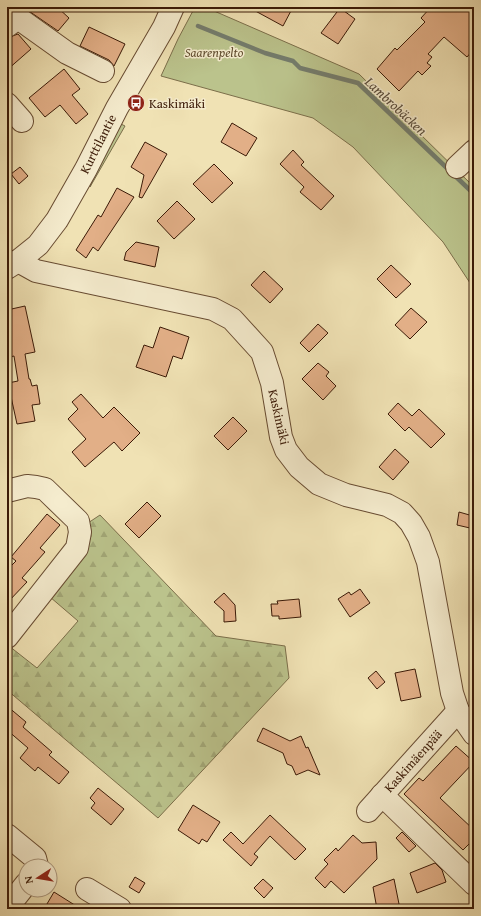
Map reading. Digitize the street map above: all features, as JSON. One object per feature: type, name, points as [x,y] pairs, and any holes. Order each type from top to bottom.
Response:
[{"type":"street","name":"Kurttilantie","points":[[13,264],[38,245],[57,220],[86,170],[117,108],[164,27],[173,7]]},
{"type":"street","points":[[7,26],[18,18],[67,53],[103,71]]},
{"type":"street","points":[[7,104],[22,121]]},
{"type":"street","points":[[457,167],[474,150]]},
{"type":"street","name":"Kaskimäki","points":[[13,264],[36,271],[213,309],[232,319],[262,352],[272,383],[281,437],[286,450],[299,467],[313,480],[325,488],[387,505],[402,513],[411,523],[419,537],[428,562],[452,693],[458,711],[474,734]]},
{"type":"street","points":[[7,491],[27,486],[45,489],[78,522],[80,532],[77,548],[7,636]]},
{"type":"street","name":"Kaskimäenpää","points":[[368,811],[458,711]]},
{"type":"street","points":[[382,794],[474,884]]},
{"type":"street","points":[[7,835],[35,858]]},
{"type":"street","points":[[87,889],[120,909]]},
{"type":"street","points":[[7,908],[18,894]]},
{"type":"green space","name":"Saarenpelto","points":[[195,7],[205,7],[359,74],[474,187],[474,289],[443,242],[353,147],[313,118],[161,76]]},
{"type":"green space","points":[[119,123],[125,126],[90,187],[104,151]]},
{"type":"green space","points":[[100,515],[216,636],[285,646],[289,678],[158,818],[7,690],[7,649],[9,646],[37,668],[78,621],[50,597],[85,554],[91,536],[88,523]]},
{"type":"building","points":[[23,7],[57,7],[69,18],[58,31]]},
{"type":"building","points":[[248,7],[293,7],[283,26]]},
{"type":"building","points":[[431,7],[464,7],[474,16],[474,49],[467,57],[444,37],[428,54],[432,57],[427,63],[431,66],[422,75],[418,71],[399,91],[377,69],[395,48],[397,50],[425,22],[421,18]]},
{"type":"building","points":[[340,8],[355,19],[338,44],[321,33]]},
{"type":"building","points":[[89,27],[125,44],[114,66],[109,60],[80,46]]},
{"type":"building","points":[[18,34],[31,49],[7,70],[7,38]]},
{"type":"building","points":[[64,69],[80,89],[72,95],[88,114],[76,124],[60,105],[45,117],[29,98]]},
{"type":"building","points":[[232,123],[257,138],[246,156],[221,142]]},
{"type":"building","points":[[145,142],[167,154],[142,198],[139,197],[144,175],[131,167]]},
{"type":"building","points":[[293,150],[304,162],[301,165],[334,196],[321,210],[300,192],[304,187],[280,164]]},
{"type":"building","points":[[214,164],[233,183],[212,203],[193,184]]},
{"type":"building","points":[[20,167],[28,176],[19,184],[11,174]]},
{"type":"building","points":[[117,188],[134,197],[98,251],[93,247],[86,258],[76,250],[98,215],[101,217]]},
{"type":"building","points":[[177,201],[195,219],[174,239],[157,221]]},
{"type":"building","points":[[136,242],[159,247],[155,267],[124,260],[126,252]]},
{"type":"building","points":[[391,265],[411,284],[396,298],[377,279]]},
{"type":"building","points":[[264,271],[283,289],[270,303],[251,285]]},
{"type":"building","points":[[25,306],[35,352],[25,354],[29,379],[32,386],[37,385],[40,404],[32,405],[35,421],[17,424],[8,383],[18,381],[14,356],[10,357],[7,345],[7,310]]},
{"type":"building","points":[[411,308],[427,322],[410,339],[395,325]]},
{"type":"building","points":[[318,324],[328,333],[309,352],[300,343]]},
{"type":"building","points":[[160,327],[189,337],[182,359],[173,356],[166,377],[136,367],[144,345],[153,348]]},
{"type":"building","points":[[318,363],[329,372],[326,376],[336,386],[323,400],[302,379]]},
{"type":"building","points":[[81,394],[103,418],[114,407],[140,433],[122,451],[114,442],[85,467],[72,452],[86,439],[68,419],[78,409],[72,402]]},
{"type":"building","points":[[398,403],[412,416],[419,409],[445,434],[431,448],[409,427],[405,431],[388,414]]},
{"type":"building","points":[[233,417],[247,431],[228,450],[214,436]]},
{"type":"building","points":[[395,449],[409,462],[393,480],[379,467]]},
{"type":"building","points":[[147,502],[161,516],[139,538],[125,524]]},
{"type":"building","points":[[459,512],[473,516],[470,528],[457,525]]},
{"type":"building","points":[[47,514],[60,525],[40,548],[45,552],[22,578],[27,582],[7,603],[7,570],[16,561],[11,557]]},
{"type":"building","points":[[360,589],[370,603],[350,617],[338,599],[349,592],[351,595]]},
{"type":"building","points":[[224,593],[235,605],[236,621],[224,622],[224,611],[214,602]]},
{"type":"building","points":[[299,599],[301,617],[279,619],[279,616],[272,616],[271,604],[278,604],[277,601]]},
{"type":"building","points":[[415,669],[421,697],[401,701],[395,673]]},
{"type":"building","points":[[376,671],[385,682],[377,689],[368,678]]},
{"type":"building","points":[[7,706],[26,722],[23,727],[52,752],[49,755],[69,772],[59,784],[38,767],[35,771],[20,758],[28,748],[7,730]]},
{"type":"building","points":[[263,728],[290,741],[301,736],[306,748],[308,747],[320,775],[308,770],[296,775],[292,766],[287,764],[283,753],[257,741]]},
{"type":"building","points":[[456,746],[474,762],[440,798],[474,830],[474,839],[463,850],[404,794],[419,778],[423,781]]},
{"type":"building","points":[[98,788],[124,809],[111,825],[91,808],[95,803],[90,798]]},
{"type":"building","points":[[193,805],[220,822],[207,842],[202,839],[199,844],[178,830]]},
{"type":"building","points":[[270,815],[306,849],[295,860],[270,836],[254,854],[258,857],[251,866],[223,840],[231,832],[243,844]]},
{"type":"building","points":[[402,832],[416,846],[409,852],[396,838]]},
{"type":"building","points":[[353,835],[362,843],[376,842],[377,859],[344,893],[331,881],[325,888],[315,878],[328,864],[324,860],[336,848],[338,851]]},
{"type":"building","points":[[435,863],[442,870],[446,882],[417,893],[410,873]]},
{"type":"building","points":[[135,877],[145,883],[139,893],[129,887]]},
{"type":"building","points":[[263,879],[273,888],[264,898],[254,888]]},
{"type":"building","points":[[394,879],[400,909],[377,909],[373,887]]},
{"type":"building","points":[[58,895],[81,909],[44,909],[50,898],[58,898]]},
{"type":"waterway","name":"Lambrobäcken","points":[[198,26],[265,53],[293,61],[300,68],[358,83],[474,194]]},
{"type":"place","name":"Kaskimäki","points":[[136,103]]}]
